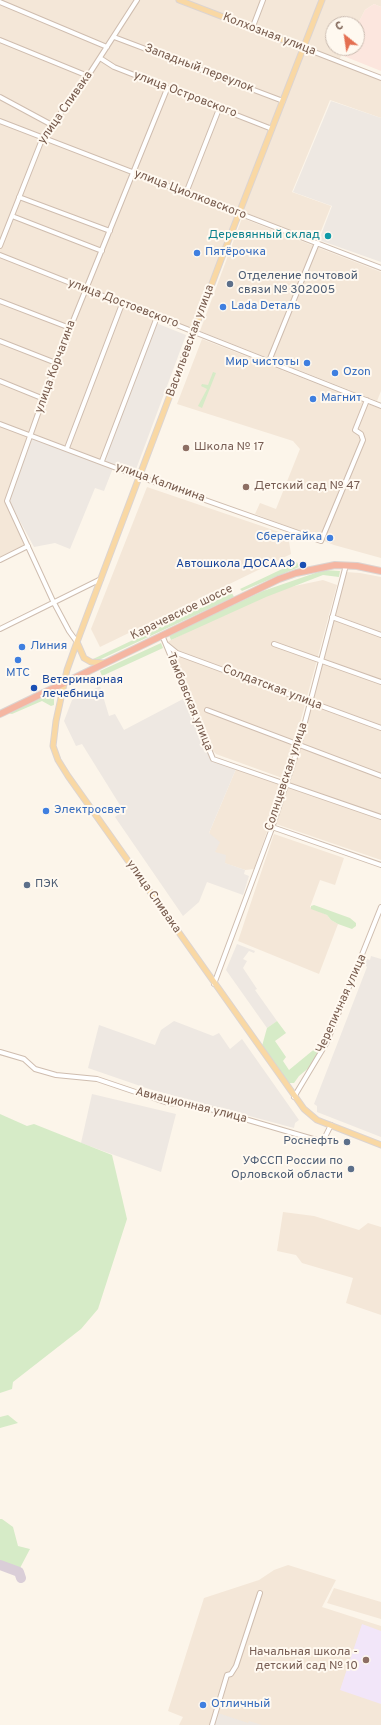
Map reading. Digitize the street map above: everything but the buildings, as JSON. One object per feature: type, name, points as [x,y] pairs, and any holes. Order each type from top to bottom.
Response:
[{"type":"highway","name":"Карачевское шоссе","points":[[0,712],[64,683],[278,579],[313,568],[346,565],[381,572]]},
{"type":"main road","name":"Колхозная улица","points":[[179,0],[304,48]]},
{"type":"main road","name":"Васильевская улица","points":[[64,683],[77,642],[322,0]]},
{"type":"main road","points":[[77,642],[84,658],[91,662],[104,663]]},
{"type":"main road","name":"улица Спивака","points":[[64,683],[53,738],[53,746],[58,760],[294,1097]]},
{"type":"main road","points":[[294,1097],[310,1116],[381,1145]]},
{"type":"street","name":"улица Спивака","points":[[0,246],[43,137],[88,76],[137,0]]},
{"type":"street","points":[[252,29],[263,0]]},
{"type":"street","points":[[0,2],[107,47]]},
{"type":"street","name":"Западный переулок","points":[[114,36],[283,100]]},
{"type":"street","points":[[0,40],[88,76]]},
{"type":"street","name":"Колхозная улица","points":[[304,48],[381,78]]},
{"type":"street","name":"улица Островского","points":[[100,58],[114,67],[167,89],[272,129]]},
{"type":"street","name":"улица Корчагина","points":[[77,642],[69,631],[54,602],[7,501],[32,435],[56,363],[167,89]]},
{"type":"street","points":[[0,97],[52,124]]},
{"type":"street","points":[[186,193],[219,109]]},
{"type":"street","name":"улица Циолковского","points":[[0,121],[381,268]]},
{"type":"street","points":[[19,197],[110,231]]},
{"type":"street","points":[[12,216],[102,251]]},
{"type":"street","points":[[269,361],[317,243]]},
{"type":"street","name":"улица Достоевского","points":[[0,255],[367,400],[381,404]]},
{"type":"street","points":[[0,301],[70,328]]},
{"type":"street","points":[[67,448],[122,304]]},
{"type":"street","points":[[102,462],[157,317]]},
{"type":"street","points":[[0,341],[56,363]]},
{"type":"street","points":[[0,381],[44,399]]},
{"type":"street","name":"улица Калинина","points":[[0,424],[67,448],[140,477],[321,541],[363,440],[361,434],[355,430],[367,400]]},
{"type":"street","points":[[0,560],[28,546]]},
{"type":"street","name":"Солнцевская улица","points":[[214,984],[272,827],[299,745],[346,565]]},
{"type":"street","points":[[0,629],[101,579]]},
{"type":"street","points":[[332,617],[381,635]]},
{"type":"street","name":"Тамбовская улица","points":[[162,635],[213,759],[381,817]]},
{"type":"street","name":"Солдатская улица","points":[[166,644],[177,653],[381,728]]},
{"type":"street","points":[[274,644],[381,682]]},
{"type":"street","points":[[207,710],[381,776]]},
{"type":"street","points":[[272,827],[381,865]]},
{"type":"street","name":"Черепичная улица","points":[[294,1097],[327,1042],[381,907]]},
{"type":"street","name":"Авиационная улица","points":[[0,1052],[24,1059],[34,1069],[56,1075],[97,1079],[168,1103],[185,1104],[214,1110],[320,1141],[324,1139],[331,1125]]},
{"type":"street","points":[[212,1725],[227,1676],[231,1674],[236,1666],[260,1593]]},
{"type":"shaded area","points":[[0,0],[136,0],[99,58],[44,135],[0,245]]},
{"type":"shaded area","points":[[138,0],[176,0],[302,48],[191,328],[156,315],[101,460],[0,422],[0,250],[44,139]]},
{"type":"shaded area","points":[[187,0],[320,0],[303,45]]},
{"type":"shaded area","points":[[323,0],[381,0],[381,7],[374,4],[365,10],[362,16],[325,16],[325,55],[305,47]]},
{"type":"shaded area","points":[[374,4],[381,7],[381,71],[344,56],[365,56],[365,16],[362,16],[365,10]]},
{"type":"shaded area","points":[[304,49],[381,80],[381,118],[330,100],[292,192],[331,206],[317,241],[241,212]]},
{"type":"shaded area","points":[[327,56],[341,56],[339,61]]},
{"type":"shaded area","points":[[331,101],[381,118],[381,262],[319,240],[332,206],[293,192]]},
{"type":"shaded area","points":[[242,218],[381,272],[381,391],[377,401],[200,331]]},
{"type":"shaded area","points":[[156,323],[186,335],[135,472],[104,461]]},
{"type":"shaded area","points":[[202,339],[381,409],[381,558],[334,545],[255,514],[260,503],[276,509],[300,449],[293,441],[177,404]]},
{"type":"shaded area","points":[[0,424],[31,436],[5,502],[25,545],[0,558]]},
{"type":"shaded area","points":[[33,436],[113,468],[104,491],[95,488],[70,549],[55,543],[34,547],[9,501]]},
{"type":"shaded area","points":[[147,487],[288,535],[291,554],[100,647],[91,629]]},
{"type":"shaded area","points":[[346,572],[381,577],[381,860],[276,824],[288,787]]},
{"type":"shaded area","points":[[323,580],[337,585],[285,779],[216,754],[212,750],[167,642],[271,591]]},
{"type":"shaded area","points":[[100,686],[109,716],[115,714],[124,730],[183,699],[212,761],[236,769],[209,833],[220,842],[215,852],[226,855],[225,863],[245,870],[244,874],[249,876],[243,895],[207,882],[199,902],[183,916],[115,817],[123,810],[82,744],[76,746],[64,721],[72,700]]},
{"type":"shaded area","points":[[236,769],[283,785],[254,869],[245,870],[224,863],[215,852],[209,833]]},
{"type":"shaded area","points":[[274,834],[344,858],[335,885],[320,880],[310,907],[327,915],[331,920],[338,924],[319,974],[238,941]]},
{"type":"shaded area","points":[[237,944],[255,951],[254,953],[249,951],[243,959],[247,961],[243,968],[257,989],[255,990],[277,1021],[267,1028],[226,970]]},
{"type":"shaded area","points":[[371,956],[381,959],[381,1137],[317,1112],[317,1106],[314,1104],[367,967],[365,965],[367,959],[370,960]]},
{"type":"shaded area","points":[[174,1021],[213,1036],[219,1033],[230,1049],[242,1039],[299,1120],[295,1123],[294,1128],[149,1089],[88,1068],[99,1025],[155,1045],[161,1030]]},
{"type":"shaded area","points":[[92,1094],[176,1114],[161,1172],[81,1143]]},
{"type":"shaded area","points":[[283,1212],[314,1216],[359,1230],[368,1223],[381,1227],[381,1315],[346,1303],[353,1278],[302,1263],[296,1255],[277,1251]]},
{"type":"shaded area","points":[[288,1565],[336,1580],[322,1607],[381,1626],[381,1725],[179,1725],[183,1717],[168,1711],[204,1598],[259,1580],[274,1570]]},
{"type":"shaded area","points":[[334,1588],[381,1602],[381,1619],[327,1603]]},
{"type":"shaded area","name":"Начальная школа - детский сад № 10","points":[[362,1624],[381,1631],[381,1704],[340,1690]]},
{"type":"shaded area","points":[[218,1713],[248,1723],[249,1721],[262,1725],[214,1725]]},
{"type":"green space","points":[[213,372],[216,373],[202,408],[198,406],[207,389],[201,386],[202,384],[208,385]]},
{"type":"green space","points":[[297,562],[299,567],[242,591],[240,589]]},
{"type":"green space","points":[[324,570],[340,571],[339,577],[323,575],[266,597],[171,640],[169,635],[263,591]]},
{"type":"green space","points":[[232,593],[234,597],[99,660],[91,660]]},
{"type":"green space","points":[[161,643],[163,648],[102,676],[100,671]]},
{"type":"green space","points":[[50,694],[54,696],[54,705],[51,706],[42,701],[12,714],[8,713]]},
{"type":"green space","points":[[314,905],[350,918],[356,923],[356,926],[352,929],[338,924],[331,920],[327,915],[311,909],[311,906]]},
{"type":"green space","points":[[277,1021],[286,1033],[275,1041],[286,1057],[283,1061],[289,1070],[323,1042],[324,1044],[311,1066],[299,1076],[294,1083],[289,1083],[262,1046],[267,1028]]},
{"type":"green space","points":[[0,1114],[27,1126],[34,1124],[112,1155],[127,1219],[98,1309],[81,1329],[13,1382],[12,1389],[0,1393]]},
{"type":"green space","points":[[8,1415],[18,1423],[0,1428],[0,1417]]},
{"type":"green space","points":[[0,1519],[13,1527],[18,1546],[30,1549],[20,1568],[0,1561]]},
{"type":"taxiway","points":[[0,1565],[19,1572],[21,1578]]},
{"type":"place","name":"Деревянный склад","points":[[328,236]]},
{"type":"place","name":"Пятёрочка","points":[[197,253]]},
{"type":"place","name":"Отделение почтовой связи № 302005","points":[[230,284]]},
{"type":"place","name":"Lada Dеталь","points":[[223,307]]},
{"type":"place","name":"Мир чистоты","points":[[307,363]]},
{"type":"place","name":"Ozon","points":[[335,373]]},
{"type":"place","name":"Магнит","points":[[313,399]]},
{"type":"place","name":"Школа № 17","points":[[186,448]]},
{"type":"place","name":"Детский сад № 47","points":[[246,487]]},
{"type":"place","name":"Сберегайка","points":[[330,538]]},
{"type":"place","name":"Автошкола ДОСААФ","points":[[303,565]]},
{"type":"place","name":"Линия","points":[[22,647]]},
{"type":"place","name":"МТС","points":[[18,660]]},
{"type":"place","name":"Ветеринарная лечебница","points":[[34,688]]},
{"type":"place","name":"Электросвет","points":[[46,811]]},
{"type":"place","name":"ПЭК","points":[[27,885]]},
{"type":"place","name":"Роснефть","points":[[347,1142]]},
{"type":"place","name":"УФССП России по Орловской области","points":[[351,1169]]},
{"type":"place","name":"Начальная школа - детский сад № 10","points":[[366,1660]]},
{"type":"place","name":"Отличный","points":[[203,1705]]}]
